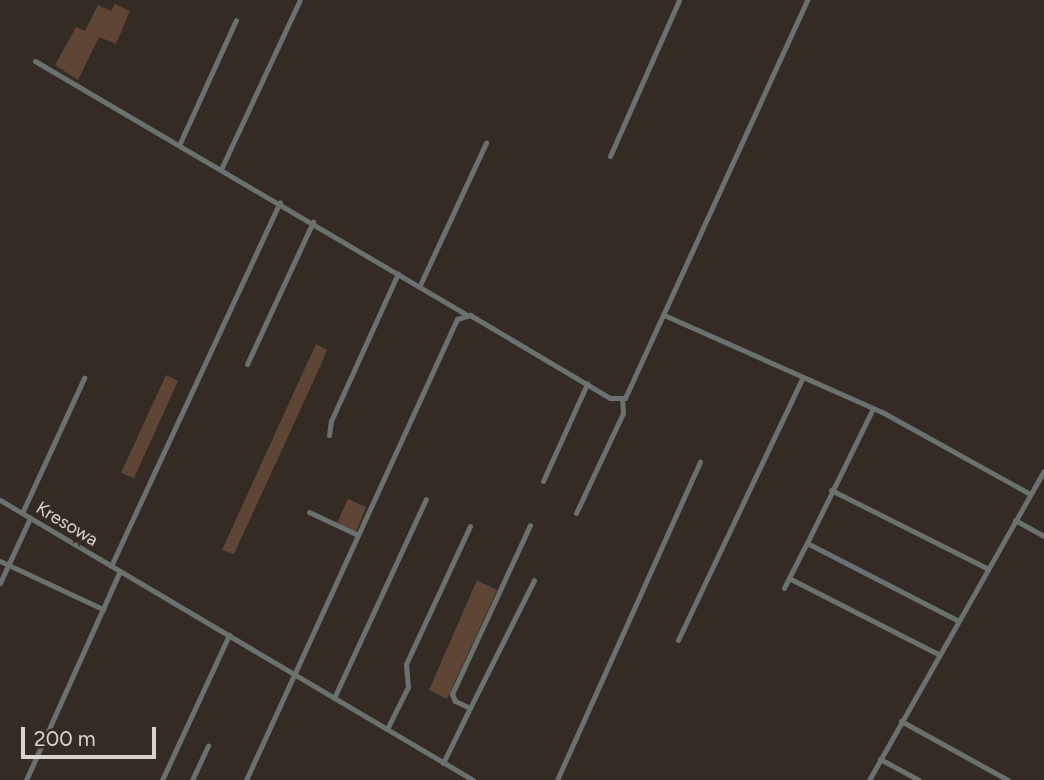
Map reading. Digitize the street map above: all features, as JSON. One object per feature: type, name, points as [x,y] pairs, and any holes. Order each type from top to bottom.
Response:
[{"type":"street","points":[[222,167],[300,0]]},
{"type":"street","points":[[610,156],[679,0]]},
{"type":"street","points":[[576,513],[623,413],[622,400],[664,315],[807,0]]},
{"type":"street","points":[[180,143],[236,20]]},
{"type":"street","points":[[35,61],[222,167],[467,315],[587,384],[622,400]]},
{"type":"street","points":[[420,285],[486,143]]},
{"type":"street","points":[[111,566],[280,202]]},
{"type":"street","points":[[247,364],[313,222]]},
{"type":"street","points":[[329,435],[331,421],[398,273]]},
{"type":"street","points":[[246,780],[455,323],[467,315]]},
{"type":"street","points":[[664,315],[873,408],[1030,494]]},
{"type":"street","points":[[678,639],[803,377]]},
{"type":"street","points":[[22,513],[84,378]]},
{"type":"street","points":[[543,481],[587,384]]},
{"type":"street","points":[[784,588],[873,408]]},
{"type":"street","points":[[557,780],[700,462]]},
{"type":"street","points":[[869,780],[957,620],[1044,471]]},
{"type":"street","points":[[831,491],[987,569]]},
{"type":"street","points":[[334,698],[426,499]]},
{"type":"street","name":"Kresowa","points":[[0,500],[472,780]]},
{"type":"street","points":[[309,512],[358,534]]},
{"type":"street","points":[[0,583],[30,518]]},
{"type":"street","points":[[1015,520],[1044,536]]},
{"type":"street","points":[[470,708],[455,701],[452,694],[530,525]]},
{"type":"street","points":[[387,729],[409,685],[406,664],[470,526]]},
{"type":"street","points":[[807,543],[957,620]]},
{"type":"street","points":[[0,561],[103,609]]},
{"type":"street","points":[[26,780],[120,571]]},
{"type":"street","points":[[789,578],[938,654]]},
{"type":"street","points":[[443,763],[534,580]]},
{"type":"street","points":[[162,780],[229,635]]},
{"type":"street","points":[[901,721],[1008,780]]},
{"type":"street","points":[[192,780],[208,747]]},
{"type":"street","points":[[880,759],[919,780]]},
{"type":"shaded area","points":[[115,4],[130,11],[116,44],[99,37],[78,80],[55,65],[76,27],[85,31],[98,5],[111,11]]},
{"type":"shaded area","points":[[316,344],[327,350],[319,369],[234,554],[222,550]]},
{"type":"shaded area","points":[[166,375],[178,381],[134,478],[121,473]]},
{"type":"shaded area","points":[[348,499],[366,507],[356,532],[337,523]]},
{"type":"shaded area","points":[[477,580],[497,590],[447,699],[429,690]]}]
